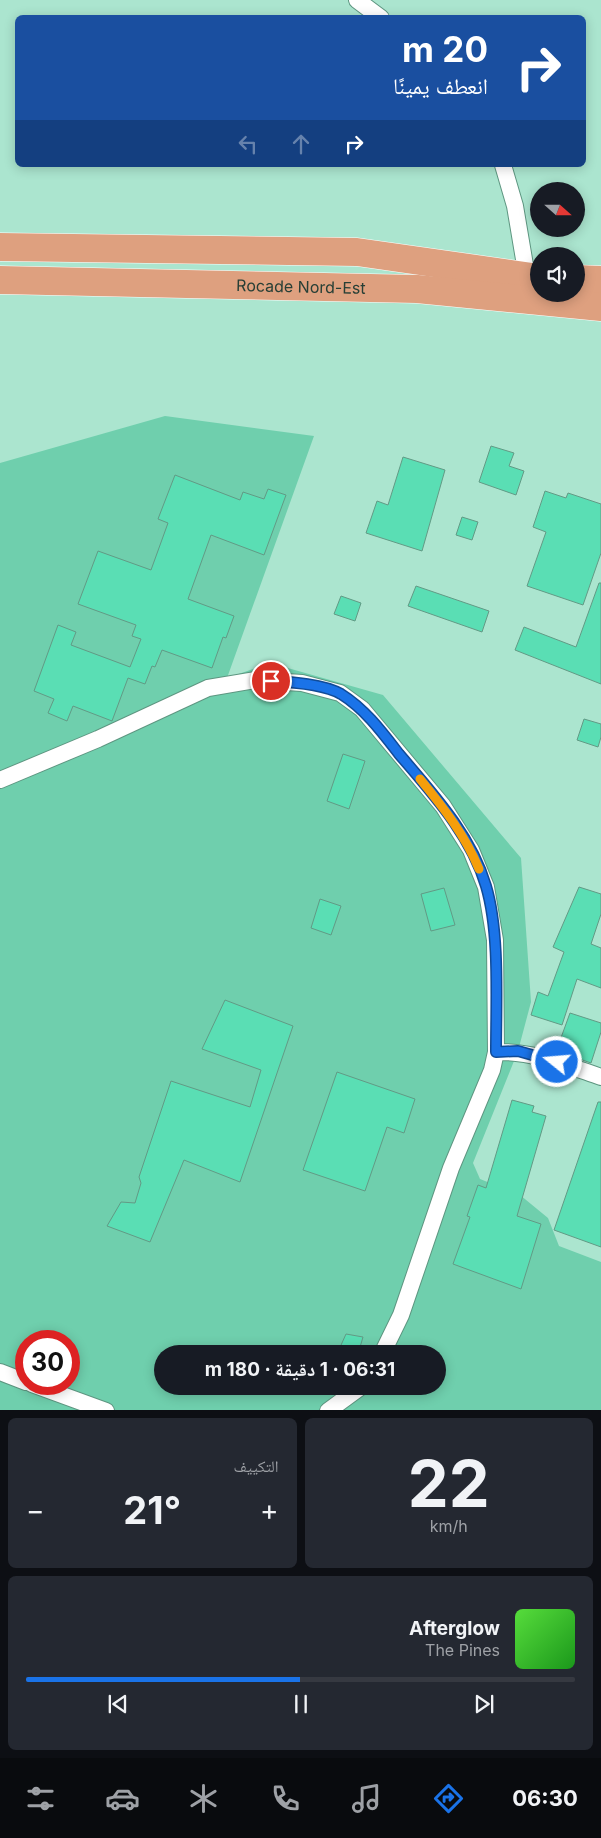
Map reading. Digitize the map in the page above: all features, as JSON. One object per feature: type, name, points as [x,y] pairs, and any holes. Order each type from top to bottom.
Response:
[{"type":"highway","name":"Rocade Nord-Est","points":[[0,247],[356,252],[530,278]]},
{"type":"highway","points":[[585,279],[601,280]]},
{"type":"highway","name":"Rocade Nord-Est","points":[[0,280],[418,289],[601,307]]},
{"type":"street","points":[[357,0],[377,15]]},
{"type":"street","points":[[504,167],[530,266]]},
{"type":"street","points":[[0,780],[98,739],[208,688],[256,680],[302,683],[340,693],[368,717],[443,806],[471,850],[486,886],[495,940],[496,1052],[492,1070],[451,1168],[401,1315],[386,1345]]},
{"type":"street","points":[[496,1052],[526,1053],[601,1077]]},
{"type":"street","points":[[0,1372],[15,1378]]},
{"type":"street","points":[[63,1395],[106,1410]]},
{"type":"street","points":[[328,1410],[349,1395]]},
{"type":"green space","points":[[165,416],[314,436],[227,678],[270,663],[383,695],[521,858],[531,1002],[518,1051],[473,1163],[480,1179],[520,1195],[548,1218],[559,1246],[601,1262],[601,1410],[0,1410],[0,463]]},
{"type":"building","points":[[491,446],[514,453],[509,466],[524,471],[516,495],[479,482]]},
{"type":"building","points":[[403,457],[445,470],[422,551],[366,533],[377,501],[388,505]]},
{"type":"building","points":[[175,475],[240,500],[243,492],[264,499],[268,489],[286,495],[264,555],[211,535],[188,599],[234,616],[226,638],[223,637],[212,668],[162,650],[155,667],[152,666],[145,684],[128,678],[112,721],[73,706],[67,721],[48,713],[54,699],[34,691],[58,625],[76,632],[71,645],[130,667],[141,639],[132,636],[136,625],[78,604],[98,551],[151,570],[168,523],[158,519]]},
{"type":"building","points":[[545,491],[566,498],[568,493],[601,504],[601,553],[583,605],[527,586],[546,532],[533,527]]},
{"type":"building","points":[[462,517],[478,522],[472,540],[456,535]]},
{"type":"building","points":[[599,583],[601,583],[601,684],[515,650],[524,627],[576,647]]},
{"type":"building","points":[[416,586],[489,611],[482,632],[408,606]]},
{"type":"building","points":[[341,596],[361,603],[355,621],[334,614]]},
{"type":"building","points":[[584,719],[601,724],[601,737],[598,747],[577,740]]},
{"type":"building","points":[[343,754],[365,761],[349,809],[327,801]]},
{"type":"building","points":[[579,887],[601,894],[601,914],[591,944],[601,948],[601,988],[577,979],[562,1025],[531,1015],[538,992],[548,996],[564,952],[553,947]]},
{"type":"building","points":[[444,888],[455,925],[431,931],[421,894]]},
{"type":"building","points":[[320,899],[341,906],[331,935],[311,928]]},
{"type":"building","points":[[225,1000],[293,1026],[240,1182],[184,1160],[150,1242],[107,1226],[121,1202],[135,1203],[141,1183],[139,1177],[171,1081],[250,1107],[261,1070],[202,1049]]},
{"type":"building","points":[[570,1013],[601,1023],[601,1032],[591,1063],[571,1056],[572,1052],[558,1046]]},
{"type":"building","points":[[337,1072],[415,1099],[404,1133],[387,1127],[365,1191],[303,1170]]},
{"type":"building","points":[[512,1100],[534,1106],[532,1112],[546,1116],[517,1216],[541,1224],[521,1289],[453,1264],[470,1217],[467,1216],[478,1185],[486,1188]]},
{"type":"building","points":[[598,1102],[601,1102],[601,1247],[554,1230]]},
{"type":"building","points":[[346,1334],[363,1337],[361,1345],[341,1345]]},
{"type":"slow traffic","points":[[420,779],[443,806],[471,850],[479,869]]},
{"type":"route","points":[[271,681],[302,683],[340,693],[362,709],[443,806],[471,850],[486,886],[495,940],[496,1052],[518,1051],[557,1062]]}]
